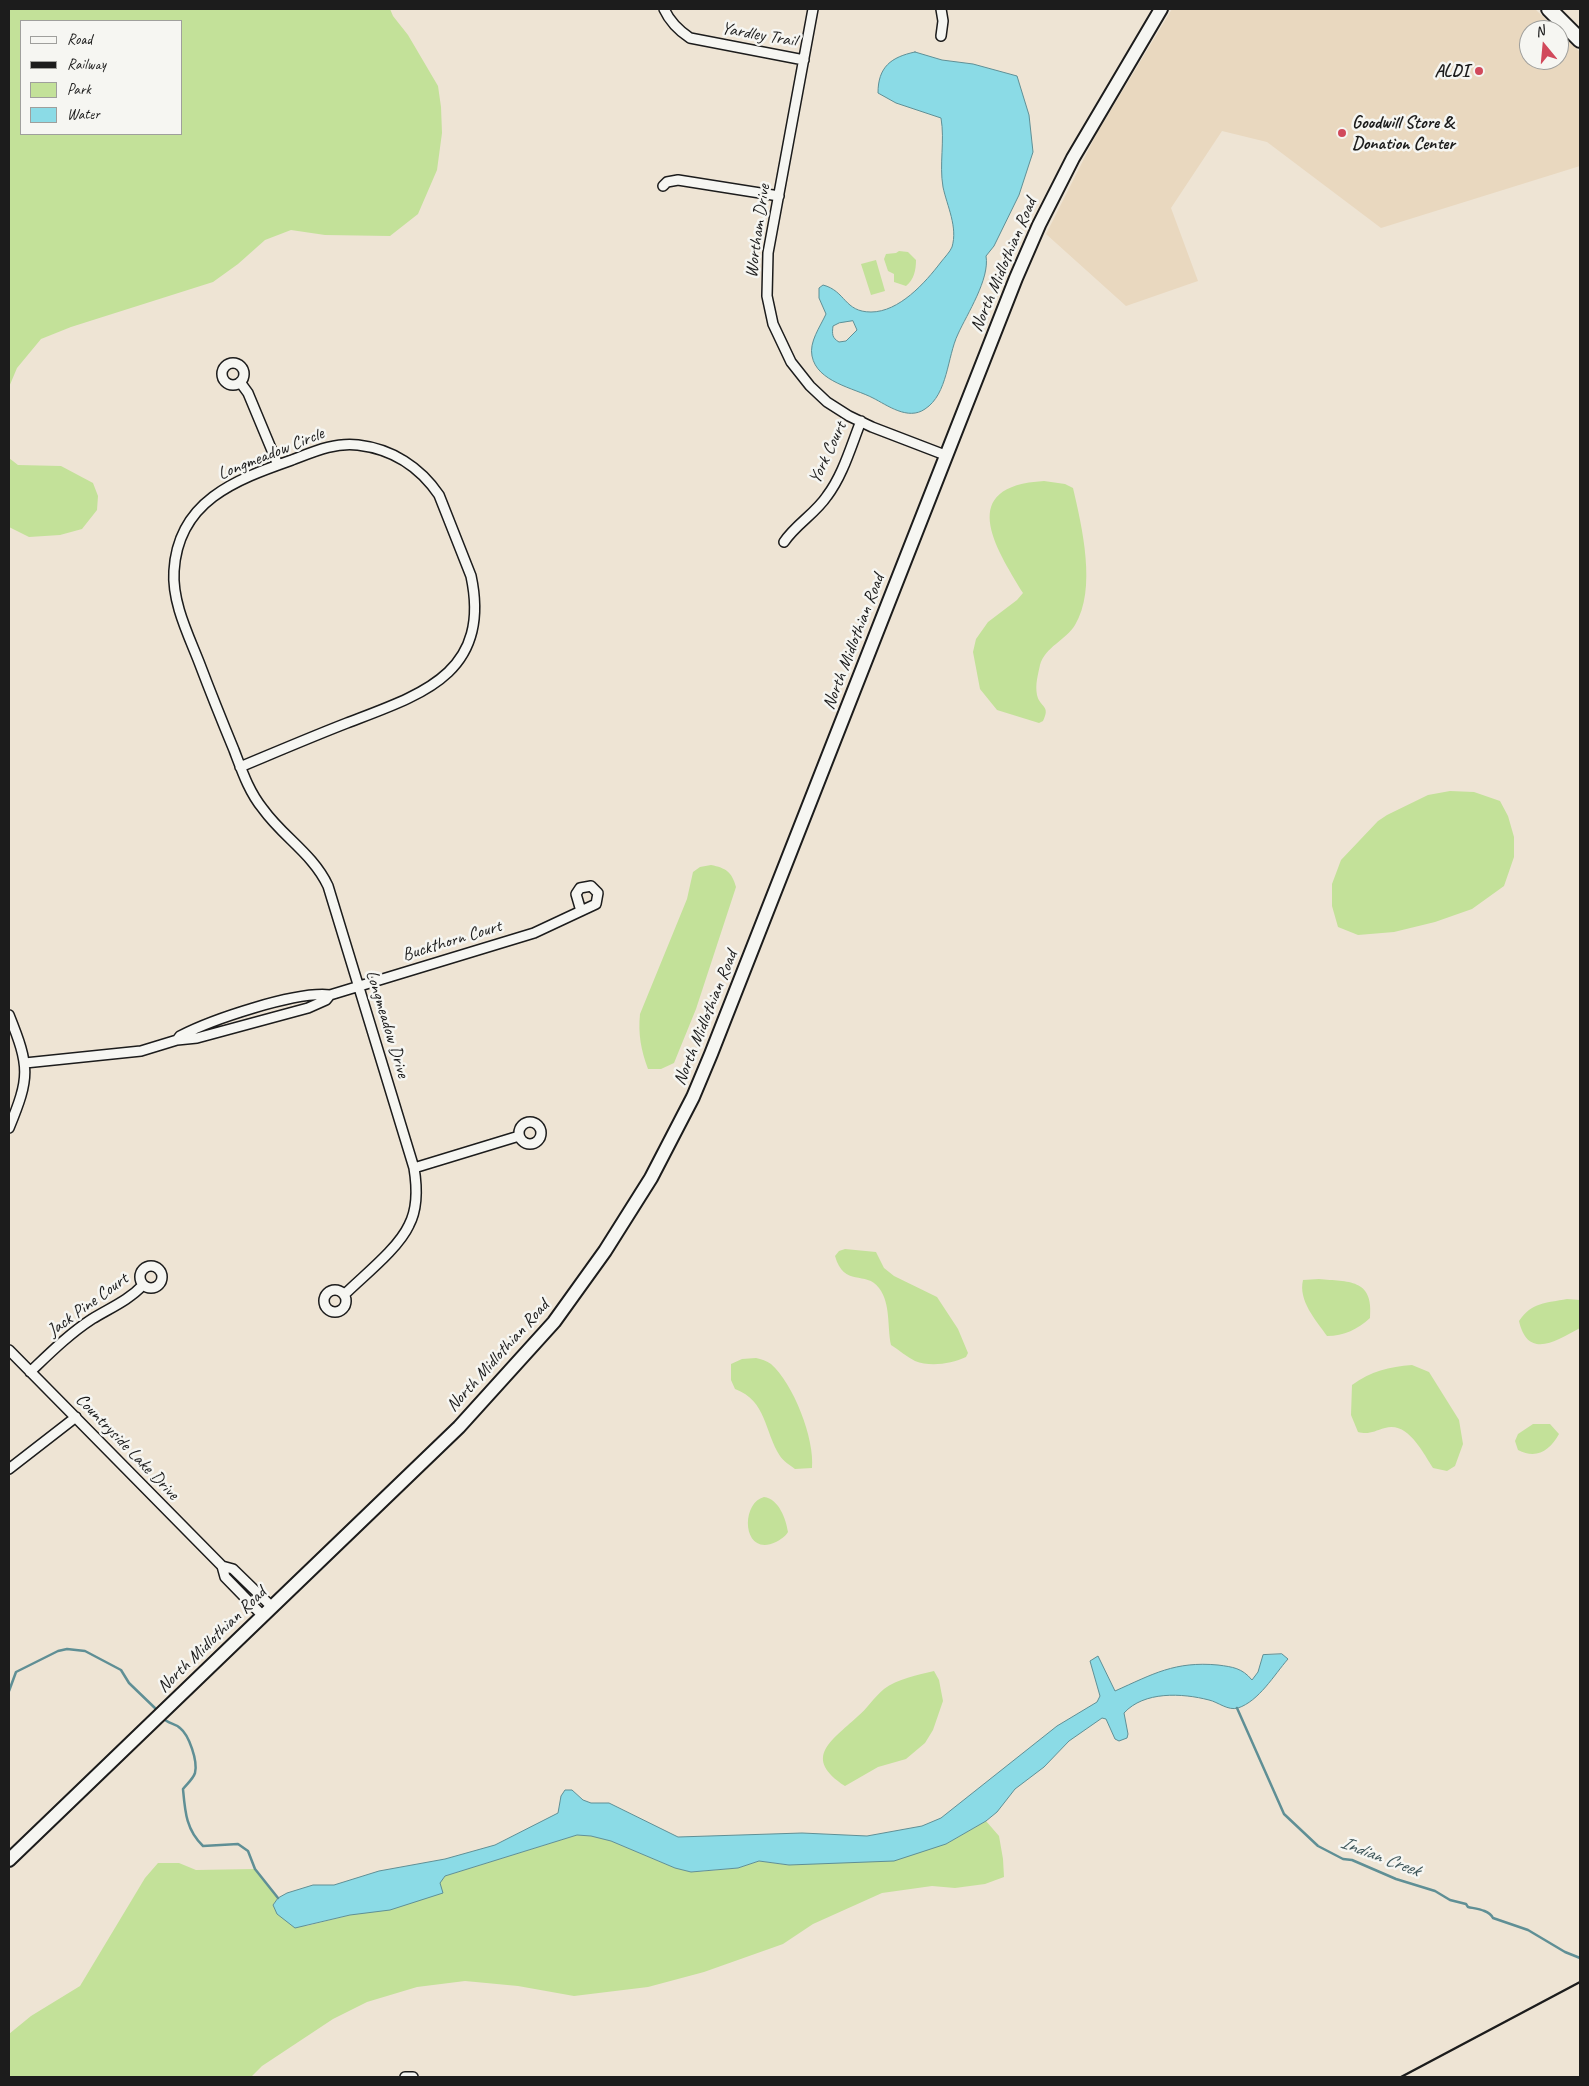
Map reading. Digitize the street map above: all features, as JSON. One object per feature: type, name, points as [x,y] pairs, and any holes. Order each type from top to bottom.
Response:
[{"type":"main road","name":"North Midlothian Road","points":[[9,1860],[459,1427],[554,1322],[605,1251],[651,1178],[693,1097],[725,1020],[945,455],[1039,225],[1091,125],[1161,9]]},
{"type":"main road","points":[[1549,9],[1580,40]]},
{"type":"street","name":"Yardley Trail","points":[[664,9],[668,19],[690,38],[804,60]]},
{"type":"street","name":"Wortham Drive","points":[[813,9],[766,270],[767,296],[779,340],[791,362],[810,386],[836,408],[861,421],[945,455]]},
{"type":"street","points":[[941,9],[943,22],[941,36]]},
{"type":"street","points":[[663,186],[667,182],[678,180],[778,196]]},
{"type":"street","points":[[240,382],[248,393],[278,464]]},
{"type":"street","name":"York Court","points":[[784,542],[791,531],[816,510],[828,495],[861,421]]},
{"type":"street","name":"Longmeadow Circle","points":[[346,444],[383,450],[414,466],[433,486],[448,514],[471,576],[474,587],[474,616],[470,636],[460,660],[445,676],[429,688],[240,767],[178,607],[174,586],[174,571],[177,550],[184,529],[192,516],[206,502],[234,483],[278,464],[318,450],[346,444]]},
{"type":"street","name":"Longmeadow Drive","points":[[240,767],[263,810],[305,853],[322,874],[328,886],[414,1168],[416,1198],[409,1225],[375,1266],[344,1294]]},
{"type":"street","name":"Buckthorn Court","points":[[177,1040],[180,1036],[207,1023],[291,998],[322,994],[330,995],[534,933],[581,911]]},
{"type":"street","name":"Buckthorn Court","points":[[25,1064],[141,1051],[177,1040],[197,1038],[308,1008],[321,1003],[330,995]]},
{"type":"street","points":[[9,1015],[25,1064],[23,1088],[9,1128]]},
{"type":"street","points":[[414,1168],[519,1136]]},
{"type":"street","name":"Jack Pine Court","points":[[30,1372],[91,1320],[134,1295],[144,1286]]},
{"type":"street","name":"Countryside Lake Drive","points":[[9,1350],[222,1566],[225,1577],[267,1611]]},
{"type":"street","points":[[9,1469],[76,1417]]},
{"type":"street","points":[[405,2077],[413,2077]]},
{"type":"shaded area","points":[[1172,9],[1535,9],[1547,20],[1519,20],[1519,70],[1569,70],[1569,42],[1580,52],[1580,166],[1381,228],[1267,142],[1222,131],[1171,208],[1198,281],[1126,306],[1046,234],[1097,133]]},
{"type":"green space","points":[[9,9],[390,9],[393,16],[408,35],[438,86],[441,107],[442,133],[437,170],[418,214],[390,236],[325,235],[291,230],[265,240],[238,264],[213,282],[71,327],[41,339],[17,368],[9,387]]},
{"type":"green space","points":[[899,251],[908,252],[916,260],[914,274],[906,286],[894,282],[894,274],[888,271],[884,259],[886,254]]},
{"type":"green space","points":[[876,260],[885,291],[871,295],[861,264]]},
{"type":"green space","points":[[9,458],[18,465],[61,466],[93,483],[98,496],[97,510],[82,529],[60,535],[29,537],[9,527]]},
{"type":"green space","points":[[1044,481],[1065,484],[1073,488],[1086,558],[1086,576],[1082,610],[1075,625],[1046,653],[1040,665],[1036,691],[1038,699],[1046,712],[1043,721],[1039,723],[997,710],[980,689],[973,652],[976,639],[988,622],[1017,600],[1023,593],[994,539],[990,522],[991,507],[1000,494],[1017,485]]},
{"type":"green space","points":[[1450,791],[1474,792],[1500,801],[1508,816],[1514,837],[1514,857],[1504,886],[1472,909],[1435,922],[1394,932],[1358,935],[1338,927],[1332,906],[1332,884],[1341,860],[1378,821],[1387,815],[1428,795]]},
{"type":"green space","points":[[711,865],[728,872],[733,878],[736,887],[696,1009],[674,1063],[661,1069],[648,1069],[641,1042],[640,1014],[687,899],[693,872],[700,867]]},
{"type":"green space","points":[[845,1249],[876,1252],[884,1268],[894,1276],[937,1297],[958,1329],[968,1353],[966,1357],[947,1363],[927,1364],[909,1358],[891,1345],[887,1308],[883,1294],[874,1283],[844,1272],[835,1256],[839,1251]]},
{"type":"green space","points":[[1319,1279],[1349,1282],[1363,1289],[1368,1295],[1370,1318],[1350,1331],[1339,1335],[1327,1336],[1305,1303],[1302,1288],[1303,1280]]},
{"type":"green space","points":[[1567,1299],[1580,1300],[1580,1328],[1553,1342],[1536,1344],[1529,1340],[1523,1333],[1519,1321],[1524,1315],[1540,1304]]},
{"type":"green space","points":[[756,1358],[771,1364],[787,1384],[806,1427],[810,1442],[812,1468],[795,1469],[783,1460],[759,1409],[745,1394],[735,1389],[731,1380],[731,1364],[742,1359]]},
{"type":"green space","points":[[1412,1365],[1429,1372],[1459,1420],[1463,1444],[1455,1466],[1447,1471],[1433,1468],[1414,1440],[1401,1429],[1393,1427],[1368,1433],[1358,1432],[1351,1415],[1352,1385],[1380,1370]]},
{"type":"green space","points":[[1533,1424],[1550,1424],[1559,1434],[1547,1449],[1537,1454],[1518,1450],[1515,1441],[1518,1434]]},
{"type":"green space","points":[[764,1497],[774,1501],[781,1510],[788,1532],[776,1542],[765,1545],[756,1543],[748,1528],[748,1518],[751,1509],[756,1501]]},
{"type":"green space","points":[[934,1671],[939,1680],[943,1701],[933,1730],[925,1743],[906,1759],[878,1767],[845,1786],[832,1776],[825,1767],[823,1758],[830,1742],[861,1714],[880,1692],[895,1683]]},
{"type":"green space","points":[[986,1821],[999,1836],[1004,1877],[985,1884],[955,1888],[932,1886],[882,1893],[813,1924],[783,1944],[704,1972],[648,1987],[574,1996],[518,1986],[465,1981],[417,1987],[367,2002],[333,2019],[262,2066],[251,2077],[9,2077],[9,2034],[31,2016],[80,1986],[145,1878],[158,1863],[179,1863],[196,1870],[255,1869],[278,1898],[273,1905],[306,1926],[350,1915],[440,1882],[445,1876],[577,1835],[611,1841],[675,1868],[691,1872],[738,1868],[759,1861],[789,1865],[946,1844]]},
{"type":"water","points":[[915,52],[942,60],[973,64],[1017,76],[1029,115],[1033,152],[1019,195],[994,246],[986,256],[985,275],[954,343],[943,385],[933,402],[925,409],[912,413],[898,411],[828,378],[815,365],[811,351],[826,314],[819,298],[819,288],[823,285],[831,288],[855,309],[871,312],[881,311],[892,307],[911,295],[935,270],[952,247],[954,239],[953,224],[942,178],[941,118],[896,103],[878,93],[880,76],[883,70],[893,60]],"holes":[[[853,321],[857,330],[846,341],[839,342],[833,334],[833,326],[839,323]]]},
{"type":"water","points":[[1282,1654],[1288,1659],[1272,1680],[1253,1700],[1238,1708],[1234,1709],[1209,1700],[1187,1696],[1153,1697],[1132,1706],[1124,1713],[1128,1734],[1127,1738],[1119,1741],[1115,1739],[1106,1719],[1102,1718],[1069,1741],[1044,1767],[1015,1789],[997,1812],[986,1821],[946,1844],[894,1861],[789,1865],[759,1861],[738,1868],[691,1872],[675,1868],[611,1841],[577,1835],[445,1876],[440,1883],[443,1893],[390,1910],[350,1915],[295,1928],[277,1914],[273,1905],[278,1898],[287,1893],[313,1885],[334,1885],[379,1871],[445,1859],[495,1845],[558,1813],[561,1796],[565,1790],[572,1790],[583,1800],[591,1803],[609,1803],[678,1837],[802,1833],[867,1836],[922,1826],[941,1818],[1057,1726],[1097,1702],[1100,1696],[1090,1661],[1098,1656],[1115,1691],[1165,1670],[1189,1665],[1203,1664],[1233,1667],[1245,1673],[1252,1680],[1258,1672],[1263,1655]]},
{"type":"waterway","name":"Indian Creek","points":[[9,1691],[16,1672],[58,1651],[67,1649],[85,1651],[121,1670],[129,1683],[157,1710]]},
{"type":"waterway","name":"Indian Creek","points":[[1237,1708],[1284,1814],[1318,1846],[1343,1859],[1352,1860],[1396,1879],[1435,1891],[1450,1900],[1466,1904],[1468,1907],[1479,1909],[1493,1918],[1528,1930],[1565,1952],[1580,1958]]},
{"type":"waterway","name":"Indian Creek","points":[[163,1718],[183,1731],[194,1755],[195,1773],[183,1789],[187,1820],[197,1840],[203,1846],[238,1844],[248,1851],[255,1869],[278,1898]]},
{"type":"railway","points":[[1401,2077],[1580,1982]]},
{"type":"place","name":"ALDI","points":[[1479,71]]},
{"type":"place","name":"Goodwill Store & Donation Center","points":[[1342,133]]}]
